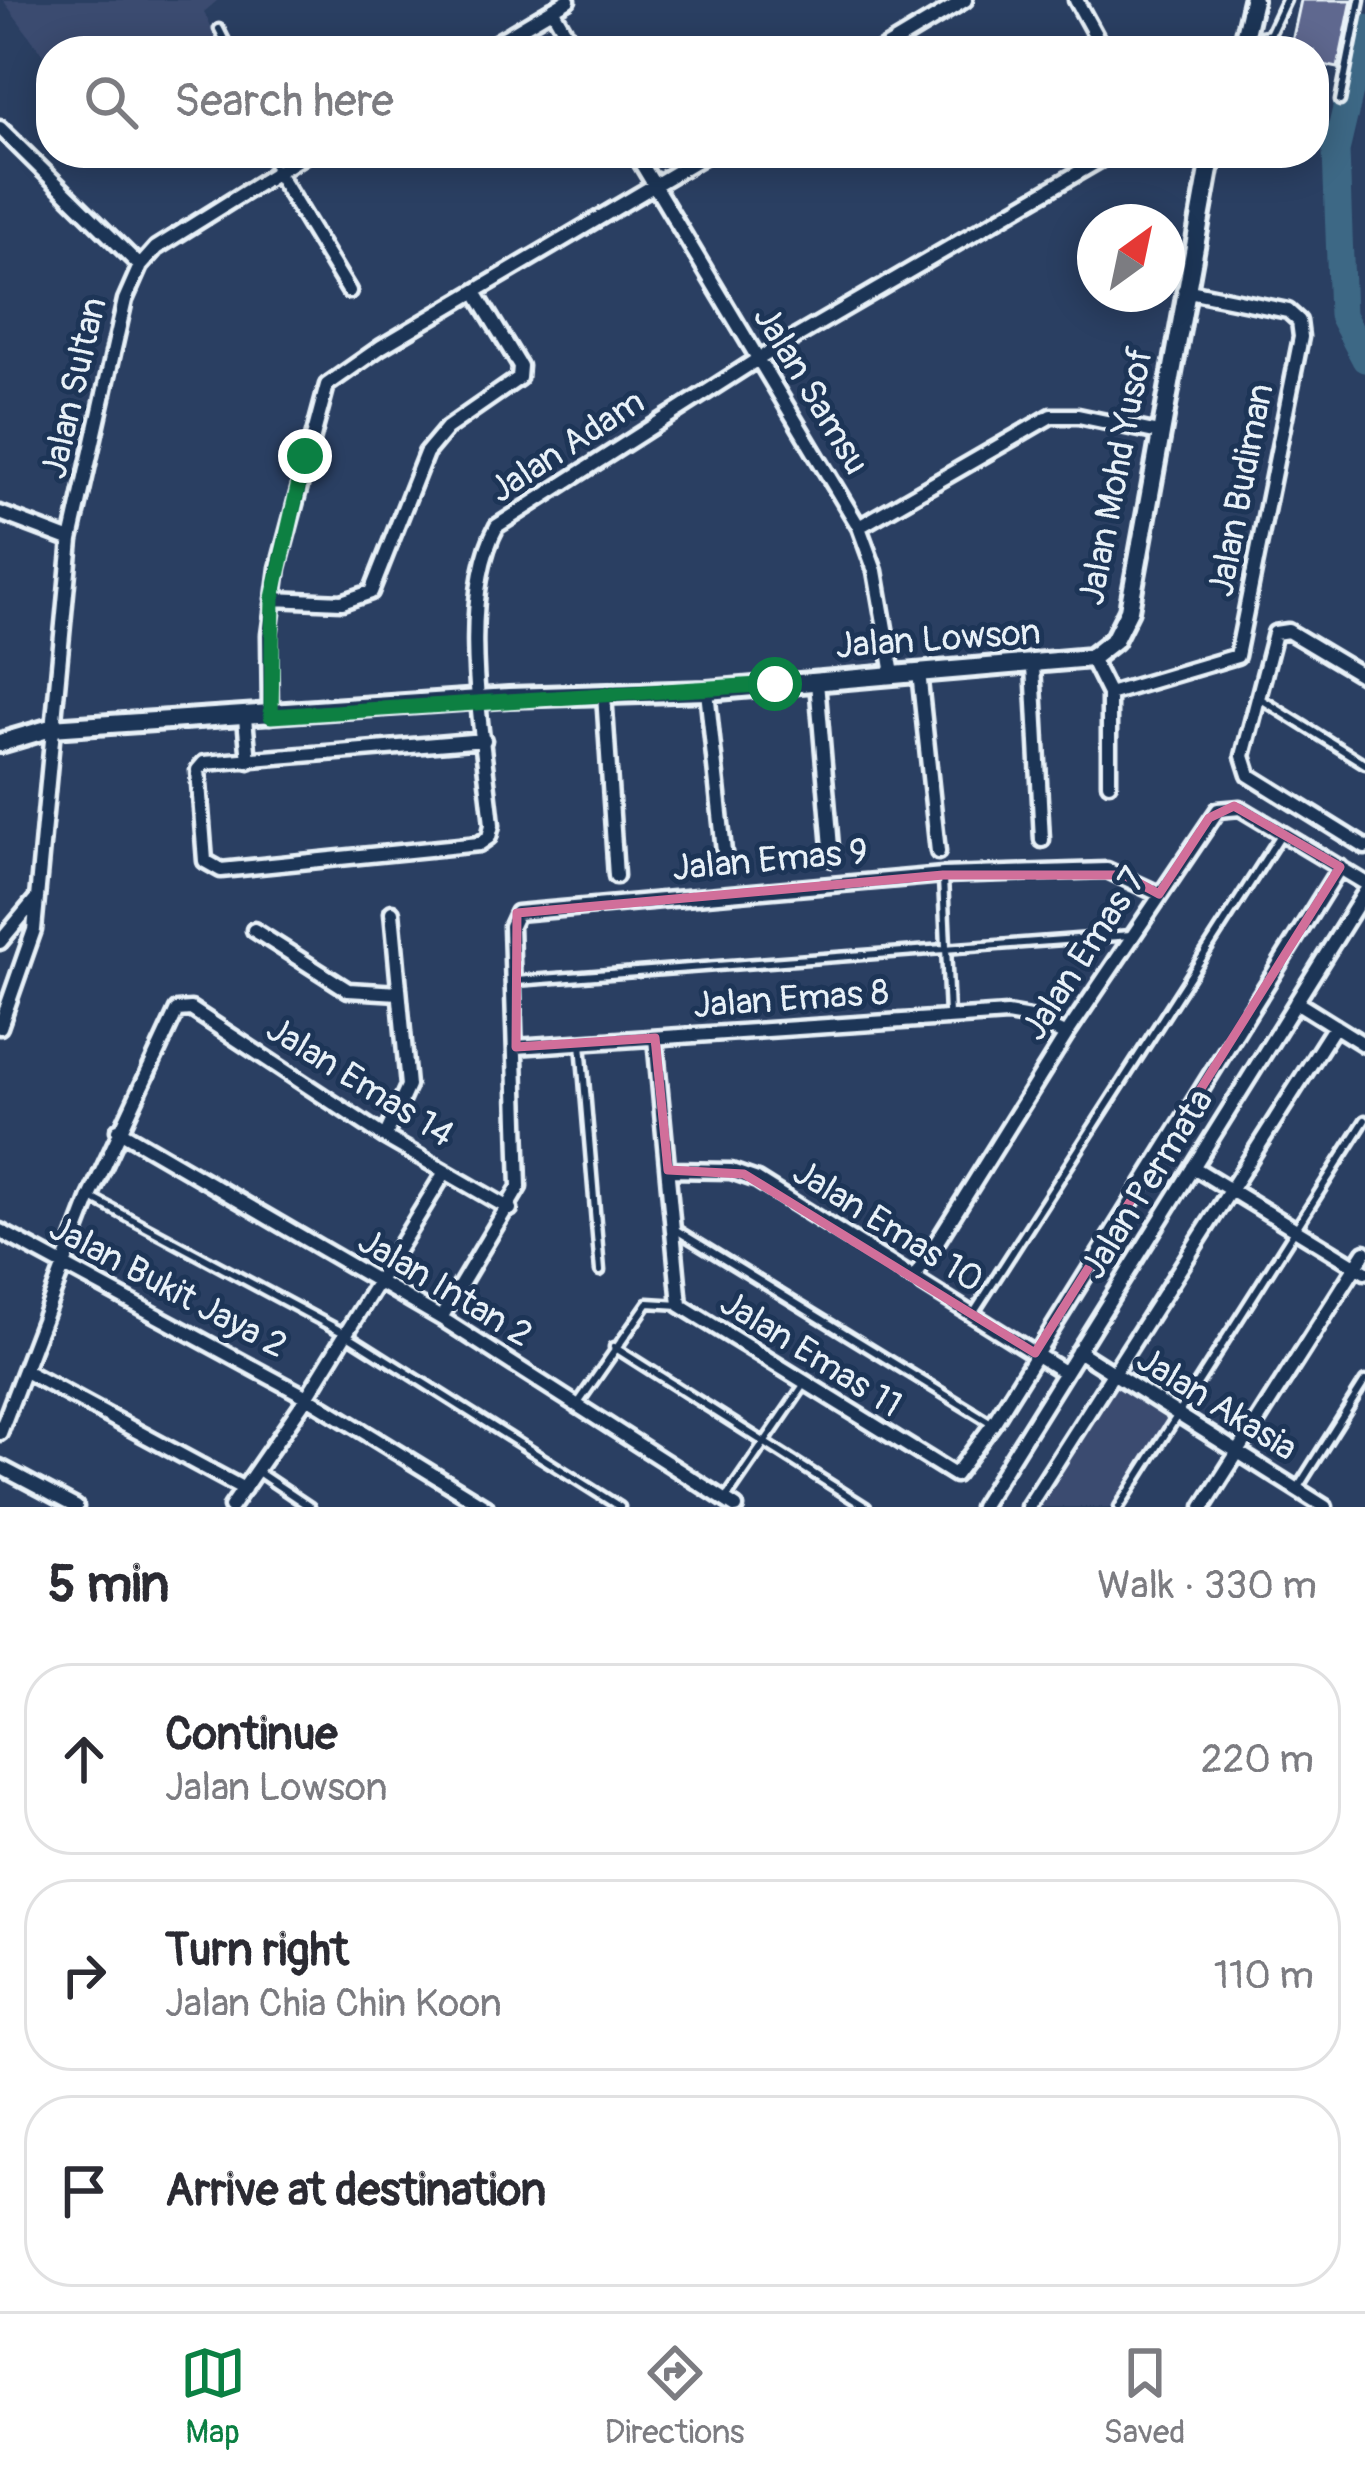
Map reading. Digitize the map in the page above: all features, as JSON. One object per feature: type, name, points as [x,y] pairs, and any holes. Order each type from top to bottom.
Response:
[{"type":"street","points":[[507,36],[568,0]]},
{"type":"street","points":[[905,36],[965,0]]},
{"type":"street","points":[[1076,0],[1093,36]]},
{"type":"street","points":[[1244,36],[1252,0]]},
{"type":"street","points":[[552,9],[567,36]]},
{"type":"street","points":[[0,128],[36,163]]},
{"type":"street","points":[[41,168],[140,266]]},
{"type":"street","name":"Jalan Sultan","points":[[0,1027],[25,964],[71,540],[111,352],[140,266],[169,237],[281,168]]},
{"type":"street","name":"Jalan Samsu","points":[[644,168],[860,527],[875,571],[893,674]]},
{"type":"street","points":[[271,716],[273,598],[299,477],[327,386],[684,168]]},
{"type":"street","name":"Jalan Adam","points":[[480,699],[482,572],[497,526],[758,359],[1086,168]]},
{"type":"street","name":"Jalan Mohd Yusof","points":[[1185,285],[1209,168]]},
{"type":"street","points":[[276,171],[349,291]]},
{"type":"street","name":"Jalan Budiman","points":[[1108,694],[1237,656],[1301,337],[1299,321],[1288,311],[1185,290]]},
{"type":"street","points":[[273,598],[342,602],[371,592],[426,453],[447,428],[519,378],[520,366],[475,292]]},
{"type":"street","name":"Jalan Mohd Yusof","points":[[1091,658],[1114,640],[1129,610],[1180,312]]},
{"type":"street","points":[[860,527],[1052,416],[1078,416],[1159,434]]},
{"type":"street","points":[[1,517],[71,540]]},
{"type":"street","points":[[1365,677],[1288,631],[1271,638],[1243,768],[1365,847]]},
{"type":"street","points":[[1091,658],[1108,694],[1109,783]]},
{"type":"street","name":"Jalan Lowson","points":[[0,742],[51,728],[480,699],[706,691],[1091,658]]},
{"type":"street","points":[[1033,665],[1042,840]]},
{"type":"street","points":[[919,672],[938,852]]},
{"type":"street","points":[[817,682],[832,859]]},
{"type":"street","points":[[706,691],[725,861]]},
{"type":"street","points":[[604,694],[616,876]]},
{"type":"street","points":[[480,699],[484,740],[492,825],[489,837],[478,844],[212,870],[205,861],[198,770],[204,763],[484,740]]},
{"type":"street","points":[[245,718],[249,760]]},
{"type":"street","name":"Jalan Emas 7","points":[[915,1277],[1066,1035],[1218,810],[1240,808],[1340,867],[1363,897]]},
{"type":"street","name":"Jalan Emas 11","points":[[655,1038],[680,1305],[955,1475],[993,1424],[1340,867]]},
{"type":"street","name":"Jalan Emas 9","points":[[510,1209],[522,1172],[512,981],[511,926],[517,913],[943,875],[1106,870],[1159,894]]},
{"type":"street","name":"Jalan Permata","points":[[980,1507],[1363,897]]},
{"type":"street","points":[[0,942],[35,900]]},
{"type":"street","points":[[386,1137],[408,1086],[392,913]]},
{"type":"street","points":[[254,930],[348,989],[398,993]]},
{"type":"street","points":[[1296,1001],[1365,1045]]},
{"type":"street","name":"Jalan Emas 14","points":[[118,1130],[177,1010],[190,1009],[386,1137],[510,1209]]},
{"type":"street","name":"Jalan Emas 8","points":[[516,1047],[1020,1015],[1066,1035]]},
{"type":"street","points":[[1028,1507],[1335,1026]]},
{"type":"street","points":[[0,1433],[118,1130]]},
{"type":"street","name":"Jalan Intan 2","points":[[118,1130],[441,1318],[730,1503]]},
{"type":"street","points":[[1193,1167],[1361,1269]]},
{"type":"street","name":"Jalan Emas 10","points":[[668,1170],[744,1174],[1064,1372]]},
{"type":"street","points":[[231,1507],[308,1397],[445,1172]]},
{"type":"street","points":[[441,1318],[510,1209]]},
{"type":"street","name":"Jalan Bukit Jaya 2","points":[[0,1233],[308,1397],[486,1507]]},
{"type":"street","points":[[1203,1507],[1361,1269],[1365,1252]]},
{"type":"street","name":"Jalan Akasia","points":[[1078,1351],[1325,1507]]},
{"type":"street","points":[[25,1371],[244,1489]]},
{"type":"street","points":[[0,1468],[76,1507]]},
{"type":"lane","points":[[1265,36],[1286,0]]},
{"type":"lane","points":[[1340,101],[1360,0]]},
{"type":"lane","points":[[219,29],[222,36]]},
{"type":"lane","points":[[1258,697],[1365,764]]},
{"type":"lane","points":[[973,1314],[1282,833]]},
{"type":"lane","points":[[943,875],[949,1018]]},
{"type":"lane","points":[[512,981],[1132,935]]},
{"type":"lane","points":[[581,1043],[600,1271]]},
{"type":"lane","points":[[1119,1507],[1365,1120]]},
{"type":"lane","points":[[90,1197],[346,1334],[620,1507]]},
{"type":"lane","points":[[671,1227],[993,1424]]},
{"type":"lane","points":[[577,1406],[648,1303],[680,1305]]},
{"type":"lane","points":[[614,1347],[866,1507]]},
{"type":"lane","points":[[1297,1489],[1365,1381]]},
{"type":"lane","points":[[730,1503],[761,1441],[805,1385]]},
{"type":"lane","points":[[254,1470],[310,1507]]},
{"type":"highlighted area","points":[[1234,806],[1340,867],[1035,1353],[744,1174],[668,1170],[655,1038],[516,1047],[517,913],[943,875],[1124,875],[1159,894],[1209,818]]},
{"type":"shaded area","points":[[3,0],[218,0],[204,12],[215,36],[36,36],[36,45]]},
{"type":"shaded area","points":[[1112,1366],[1186,1412],[1125,1507],[1021,1507]]},
{"type":"building","points":[[1301,0],[1352,0],[1338,68],[1329,66],[1329,36],[1293,36]]},
{"type":"waterway","points":[[1365,28],[1336,151],[1342,315],[1365,359]]},
{"type":"route","points":[[305,456],[273,598],[271,716],[509,697],[706,691],[775,684]]}]
